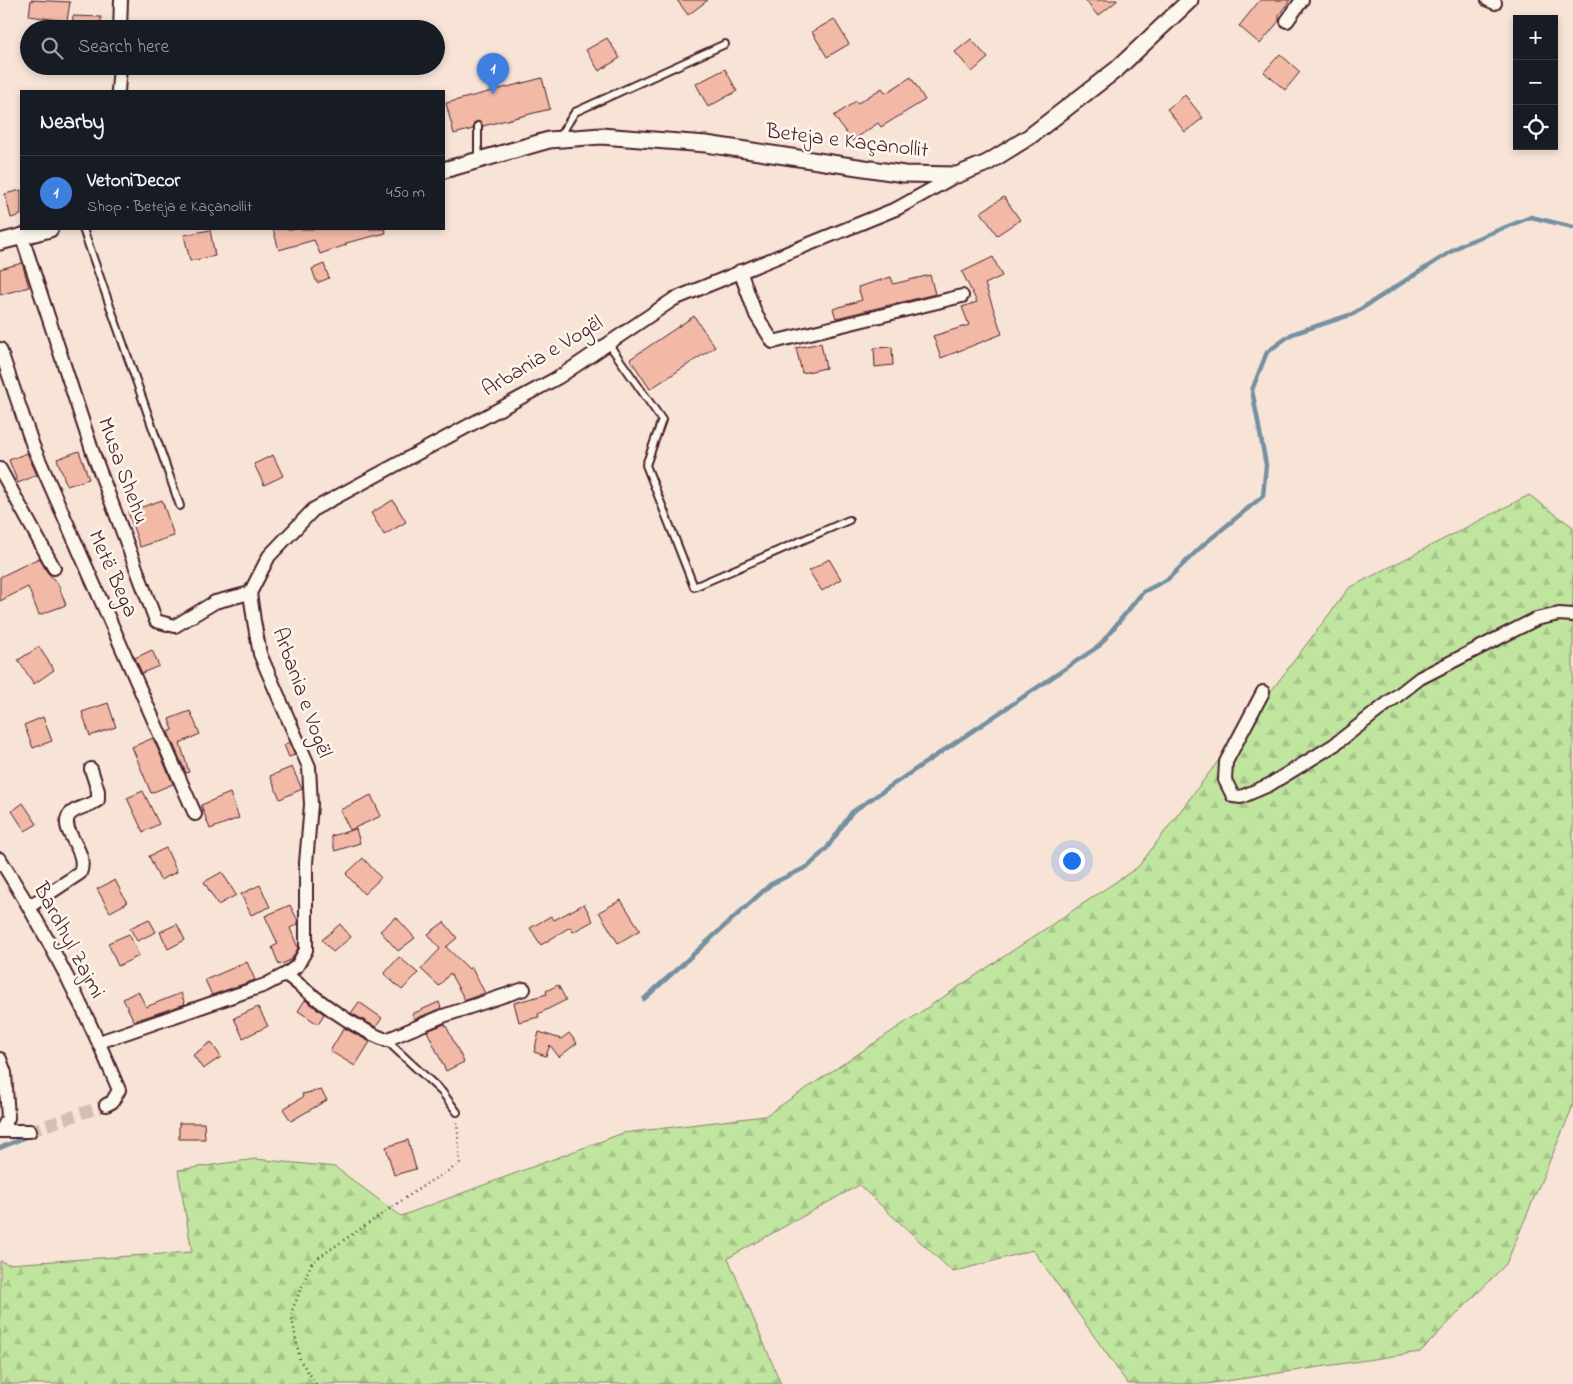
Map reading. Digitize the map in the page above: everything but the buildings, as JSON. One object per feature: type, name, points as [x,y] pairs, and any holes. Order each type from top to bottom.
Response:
[{"type":"street","points":[[120,20],[121,0]]},
{"type":"street","name":"Beteja e Kaçanollit","points":[[445,170],[556,140],[601,136],[706,144],[904,174],[957,175],[987,163],[1029,137],[1118,69],[1190,0]]},
{"type":"street","points":[[1287,21],[1302,0]]},
{"type":"street","points":[[118,90],[119,75]]},
{"type":"street","name":"Arbania e Vogël","points":[[99,1042],[265,985],[297,966],[306,950],[306,863],[311,805],[310,767],[260,654],[250,593],[268,556],[314,509],[559,376],[607,342],[674,299],[898,208],[957,175]]},
{"type":"street","points":[[0,242],[46,230]]},
{"type":"street","name":"Musa Shehu","points":[[22,237],[93,453],[156,621],[175,626],[215,602],[250,593]]},
{"type":"street","points":[[740,271],[756,315],[773,342],[962,296]]},
{"type":"street","name":"Metë Bega","points":[[0,349],[33,446],[195,814]]},
{"type":"street","points":[[0,469],[54,568]]},
{"type":"street","points":[[1263,692],[1226,762],[1225,780],[1233,796],[1241,797],[1269,785],[1334,745],[1420,678],[1536,619],[1559,614],[1573,615]]},
{"type":"street","points":[[30,906],[80,873],[83,866],[82,857],[67,825],[68,817],[72,812],[91,806],[98,800],[98,791],[91,769]]},
{"type":"street","name":"Bardhyl Zajmi","points":[[0,859],[30,906],[99,1042]]},
{"type":"street","points":[[286,974],[305,990],[370,1034],[386,1040],[443,1016],[524,989]]},
{"type":"street","points":[[99,1042],[119,1090],[112,1102],[106,1105]]},
{"type":"street","points":[[0,1059],[4,1073],[8,1118],[0,1131]]},
{"type":"street","points":[[0,1131],[30,1131]]},
{"type":"lane","points":[[556,140],[575,112],[725,44]]},
{"type":"lane","points":[[478,126],[478,160]]},
{"type":"lane","points":[[83,230],[180,506]]},
{"type":"lane","points":[[607,342],[662,420],[646,465],[694,587],[849,520]]},
{"type":"lane","points":[[386,1040],[442,1092],[457,1112]]},
{"type":"path","points":[[316,1384],[300,1360],[292,1314],[312,1262],[429,1182],[460,1164],[457,1112]]},
{"type":"green space","points":[[1529,495],[1573,527],[1573,1106],[1506,1264],[1420,1352],[1206,1384],[1128,1384],[1033,1250],[953,1272],[859,1185],[728,1258],[781,1384],[0,1384],[0,1261],[8,1264],[192,1252],[178,1170],[255,1159],[335,1167],[401,1216],[623,1133],[765,1116],[1138,867],[1349,588]]},
{"type":"waterway","points":[[644,999],[771,884],[809,866],[827,848],[852,812],[1099,646],[1143,592],[1168,579],[1203,545],[1263,496],[1266,465],[1252,390],[1267,352],[1292,334],[1353,314],[1463,244],[1531,217],[1573,227]]},
{"type":"waterway","points":[[0,1148],[28,1136]]},
{"type":"tunnel","points":[[30,1131],[106,1105]]},
{"type":"place","name":"VetoniDecor","points":[[493,94]]}]
